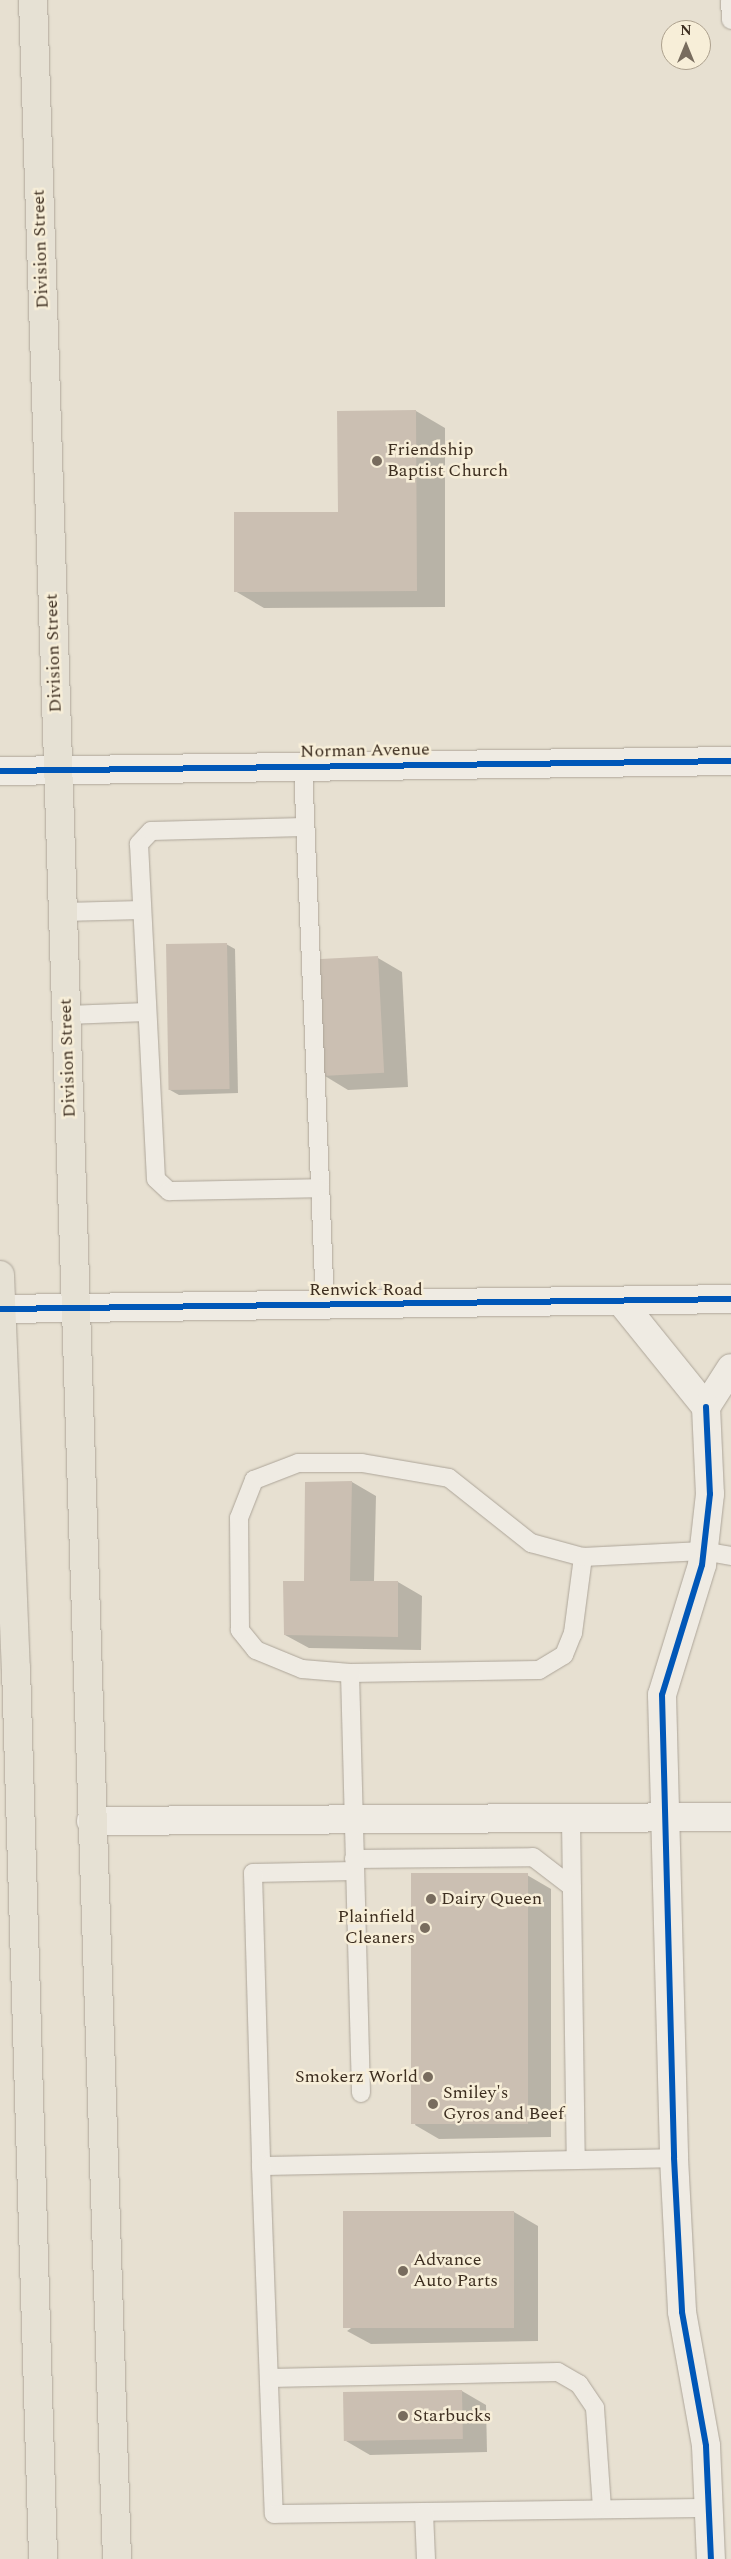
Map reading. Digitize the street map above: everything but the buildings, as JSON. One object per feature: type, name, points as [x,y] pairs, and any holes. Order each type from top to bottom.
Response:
[{"type":"main road","name":"Division Street","points":[[33,0],[67,1015],[91,1820],[117,2559]]},
{"type":"main road","points":[[0,1275],[8,1668],[43,2559]]},
{"type":"street","name":"Norman Avenue","points":[[0,771],[58,772],[731,760]]},
{"type":"street","name":"Renwick Road","points":[[0,1308],[622,1303],[731,1299]]},
{"type":"street","points":[[622,1303],[706,1407]]},
{"type":"street","points":[[711,2559],[706,2446],[682,2312],[674,2158],[662,1695],[703,1551],[710,1494],[706,1407],[731,1368]]},
{"type":"street","points":[[91,1820],[353,1818],[571,1820],[731,1817]]},
{"type":"lane","points":[[730,0],[731,20]]},
{"type":"lane","points":[[302,767],[325,1305]]},
{"type":"lane","points":[[304,827],[151,831],[139,844],[156,1179],[168,1191],[320,1188]]},
{"type":"lane","points":[[63,912],[142,910]]},
{"type":"lane","points":[[67,1015],[147,1012]]},
{"type":"lane","points":[[583,1556],[573,1634],[564,1655],[539,1670],[350,1673],[302,1669],[256,1650],[240,1630],[239,1518],[254,1480],[298,1463],[362,1463],[449,1478],[531,1543],[583,1556],[703,1551],[731,1556]]},
{"type":"lane","points":[[350,1673],[361,2093]]},
{"type":"lane","points":[[571,1820],[576,2160]]},
{"type":"lane","points":[[572,1887],[533,1857],[354,1865],[253,1874],[261,2166],[274,2514],[709,2508]]},
{"type":"lane","points":[[261,2166],[674,2158]]},
{"type":"lane","points":[[269,2378],[558,2372],[579,2384],[595,2408],[602,2509]]},
{"type":"lane","points":[[424,2512],[426,2559]]},
{"type":"cycle path","points":[[0,771],[731,761]]},
{"type":"cycle path","points":[[0,1309],[731,1299]]},
{"type":"cycle path","points":[[706,1407],[710,1494],[702,1565],[662,1695],[674,2158],[682,2312],[706,2446],[711,2559]]},
{"type":"place","name":"Friendship Baptist Church","points":[[377,461]]},
{"type":"place","name":"Dairy Queen","points":[[431,1899]]},
{"type":"place","name":"Plainfield Cleaners","points":[[425,1928]]},
{"type":"place","name":"Smokerz World","points":[[428,2077]]},
{"type":"place","name":"Smiley's Gyros and Beef","points":[[433,2104]]},
{"type":"place","name":"Advance Auto Parts","points":[[403,2271]]},
{"type":"place","name":"Starbucks","points":[[403,2416]]}]
